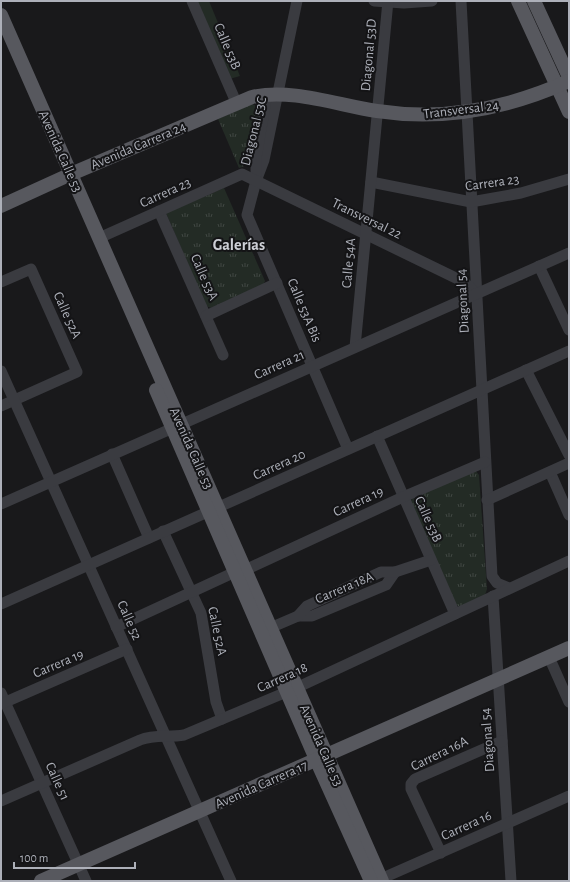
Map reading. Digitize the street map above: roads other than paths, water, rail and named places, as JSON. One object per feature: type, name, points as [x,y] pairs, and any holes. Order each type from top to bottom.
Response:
[{"type":"main road","points":[[518,1],[563,83],[569,112]]},
{"type":"main road","points":[[534,1],[569,77]]},
{"type":"main road","name":"Avenida Calle 53","points":[[1,15],[67,176],[177,425],[291,690],[378,880]]},
{"type":"main road","name":"Avenida Calle 53","points":[[1,39],[67,176],[100,238],[177,425]]},
{"type":"main road","name":"Transversal 24","points":[[272,94],[378,111],[425,115],[468,111],[508,104],[563,83]]},
{"type":"main road","name":"Avenida Carrera 24","points":[[1,206],[236,102],[272,94]]},
{"type":"main road","name":"Avenida Calle 53","points":[[240,571],[270,628],[291,690]]},
{"type":"main road","name":"Avenida Carrera 17","points":[[40,881],[569,648]]},
{"type":"street","name":"Calle 53B","points":[[192,1],[236,102]]},
{"type":"street","name":"Diagonal 53C","points":[[256,181],[256,158],[297,1]]},
{"type":"street","points":[[374,1],[432,1]]},
{"type":"street","name":"Diagonal 54","points":[[461,1],[492,576],[497,584],[509,588]]},
{"type":"street","name":"Diagonal 53D","points":[[378,111],[388,2]]},
{"type":"street","name":"Calle 54A","points":[[355,346],[378,111]]},
{"type":"street","name":"Transversal 22","points":[[242,174],[464,282],[476,293]]},
{"type":"street","name":"Carrera 23","points":[[100,238],[242,174]]},
{"type":"street","name":"Carrera 23","points":[[371,182],[471,202],[521,194],[569,179]]},
{"type":"street","name":"Calle 53A Bis","points":[[256,181],[247,215],[348,449]]},
{"type":"street","name":"Calle 53A","points":[[159,211],[224,355]]},
{"type":"street","name":"Carrera 21","points":[[1,504],[355,346],[569,253]]},
{"type":"street","points":[[539,266],[569,330]]},
{"type":"street","name":"Calle 52A","points":[[1,282],[31,269],[77,372],[14,401]]},
{"type":"street","points":[[206,316],[277,284]]},
{"type":"street","name":"Carrera 20","points":[[1,604],[569,351]]},
{"type":"street","points":[[526,370],[569,455]]},
{"type":"street","name":"Calle 52","points":[[1,371],[231,881]]},
{"type":"street","points":[[1,406],[14,401]]},
{"type":"street","name":"Calle 53B","points":[[377,436],[455,614]]},
{"type":"street","points":[[112,454],[149,538]]},
{"type":"street","name":"Carrera 19","points":[[116,627],[403,497],[485,462]]},
{"type":"street","points":[[487,500],[569,463]]},
{"type":"street","points":[[550,472],[569,515]]},
{"type":"street","name":"Calle 52A","points":[[163,531],[201,613],[216,702],[222,719]]},
{"type":"street","name":"Carrera 18A","points":[[270,628],[298,616],[307,606],[381,572],[396,572],[431,560]]},
{"type":"street","name":"Carrera 18","points":[[1,801],[140,740],[153,736],[184,735],[291,690],[569,561]]},
{"type":"street","name":"Diagonal 54","points":[[493,596],[511,881]]},
{"type":"street","name":"Carrera 19","points":[[2,699],[127,649]]},
{"type":"street","points":[[549,657],[569,702]]},
{"type":"street","name":"Calle 51","points":[[2,699],[42,782],[86,881]]},
{"type":"street","name":"Carrera 16A","points":[[441,852],[411,789],[411,784],[415,779],[502,740]]},
{"type":"street","name":"Carrera 16","points":[[378,880],[569,796]]},
{"type":"district","name":"Galerías","points":[[239,244]]}]
